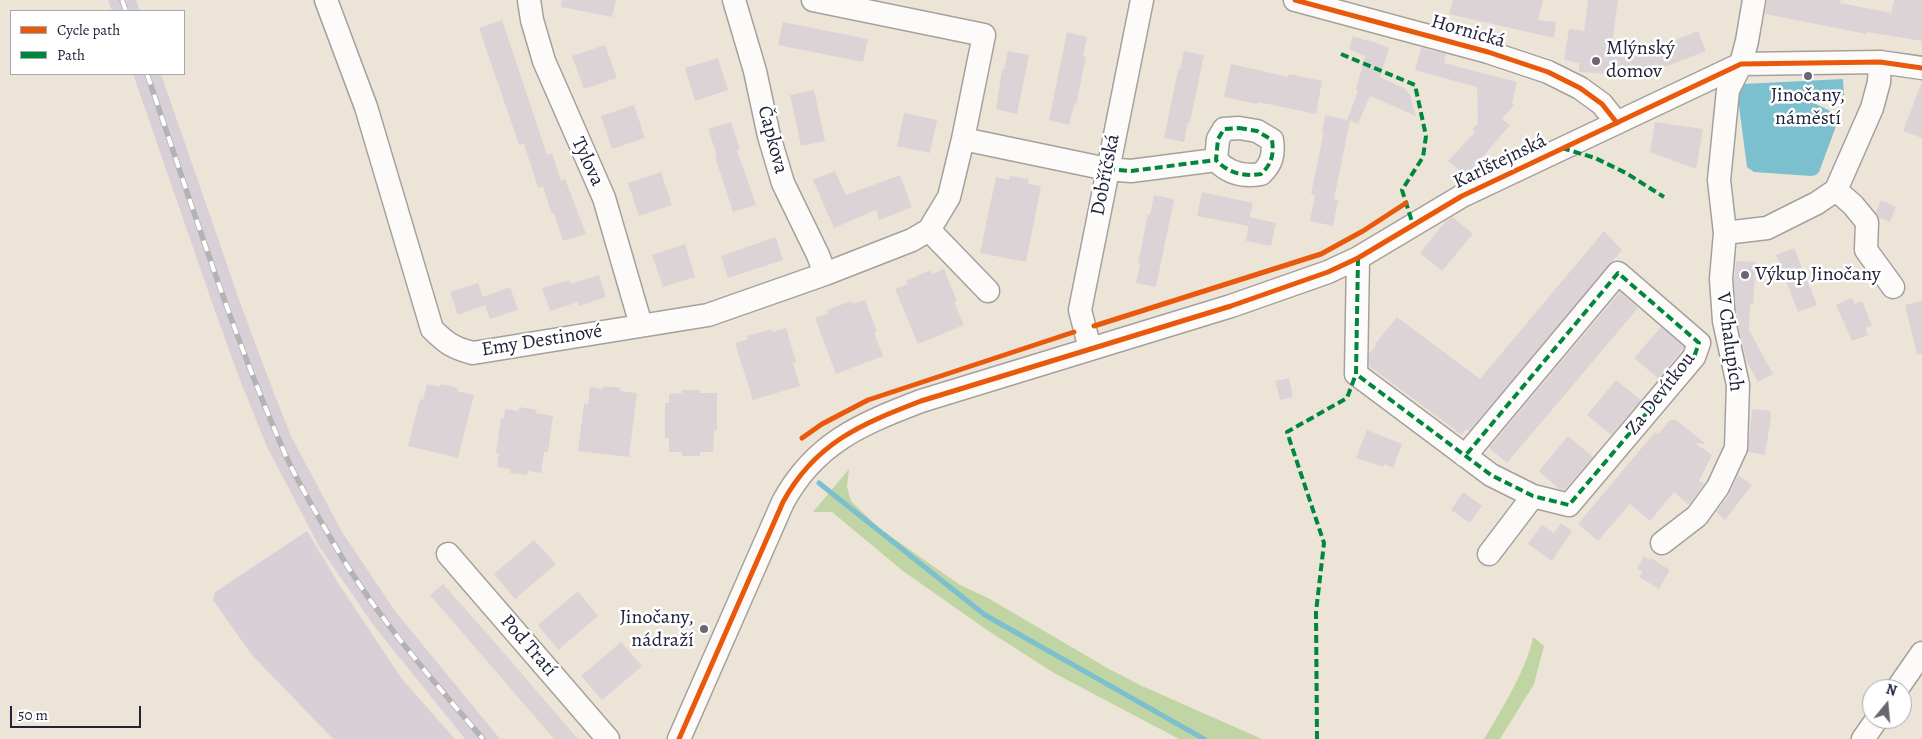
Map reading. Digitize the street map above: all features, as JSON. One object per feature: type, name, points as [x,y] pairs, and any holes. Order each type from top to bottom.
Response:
[{"type":"street","name":"Emy Destinové","points":[[326,0],[366,107],[432,329],[447,344],[458,349],[473,353],[708,315],[825,274],[912,240],[930,230]]},
{"type":"street","name":"Tylova","points":[[529,0],[532,20],[544,61],[604,198],[641,325]]},
{"type":"street","name":"Čapkova","points":[[734,0],[755,72],[769,136],[783,182],[818,255],[825,274]]},
{"type":"street","points":[[813,0],[984,35],[963,140],[949,197],[930,230],[988,291]]},
{"type":"street","name":"Dobříčská","points":[[1090,349],[1080,310],[1142,0]]},
{"type":"street","name":"Hornická","points":[[1295,0],[1488,52],[1548,72],[1580,88],[1602,104],[1617,123]]},
{"type":"street","name":"V Chalupích","points":[[1662,544],[1696,516],[1718,487],[1736,448],[1738,385],[1724,321],[1721,278],[1725,233],[1719,180],[1728,90],[1740,64],[1747,41],[1754,0]]},
{"type":"street","points":[[1740,64],[1880,62],[1922,68]]},
{"type":"street","points":[[1725,233],[1767,228],[1817,203],[1836,190],[1872,108],[1879,82],[1880,62]]},
{"type":"street","name":"Karlštejnská","points":[[679,739],[791,487],[832,443],[850,431],[878,417],[921,401],[1231,306],[1328,272],[1358,258],[1462,196],[1740,64]]},
{"type":"street","points":[[963,140],[1107,169],[1131,171],[1216,160]]},
{"type":"street","points":[[1836,190],[1853,205],[1866,222],[1866,250],[1893,287]]},
{"type":"street","name":"Za Devítkou","points":[[1358,258],[1356,374],[1464,456],[1491,474],[1533,496],[1569,505],[1694,357],[1699,343],[1618,273],[1464,456]]},
{"type":"street","points":[[1489,554],[1533,496]]},
{"type":"street","name":"Pod Tratí","points":[[448,554],[608,739]]},
{"type":"street","points":[[1905,679],[1922,653]]},
{"type":"shaded area","points":[[108,0],[136,0],[140,10],[112,10]]},
{"type":"shaded area","points":[[133,75],[161,75],[241,305],[291,436],[342,532],[395,611],[500,739],[465,739],[374,626],[319,546],[267,447],[216,314]]},
{"type":"shaded area","points":[[307,531],[337,581],[402,679],[455,739],[333,739],[251,654],[213,600],[215,592]]},
{"type":"green space","points":[[849,469],[847,487],[851,501],[879,528],[960,585],[988,598],[1109,669],[1142,686],[1262,739],[1179,739],[1054,673],[987,630],[903,571],[832,512],[813,512]]},
{"type":"green space","points":[[1533,637],[1544,646],[1534,684],[1500,739],[1484,739],[1520,675]]},
{"type":"water","points":[[1843,79],[1844,95],[1815,98],[1812,102],[1839,118],[1819,172],[1816,175],[1754,172],[1747,167],[1737,91],[1743,84]]},
{"type":"building","points":[[562,0],[616,0],[612,17],[561,7]]},
{"type":"building","points":[[1453,0],[1543,0],[1538,20],[1556,22],[1554,38],[1449,14]]},
{"type":"building","points":[[1588,0],[1618,0],[1611,51],[1637,55],[1698,31],[1706,51],[1644,75],[1623,68],[1623,75],[1579,72],[1579,63],[1564,60],[1569,29],[1584,31]]},
{"type":"building","points":[[1767,0],[1841,0],[1840,3],[1891,13],[1894,0],[1922,0],[1922,41],[1867,32],[1867,34],[1765,14]]},
{"type":"building","points":[[502,20],[547,155],[552,153],[561,181],[565,179],[586,234],[563,241],[543,187],[538,188],[524,144],[519,145],[479,28]]},
{"type":"building","points":[[783,22],[868,39],[863,62],[778,45]]},
{"type":"building","points":[[1067,32],[1087,37],[1083,56],[1086,57],[1076,105],[1074,105],[1069,125],[1049,120]]},
{"type":"building","points":[[1353,36],[1389,48],[1380,77],[1404,88],[1410,95],[1416,116],[1370,96],[1358,124],[1350,121],[1334,199],[1338,200],[1333,226],[1310,221],[1315,195],[1311,194],[1324,131],[1322,131],[1325,115],[1347,120],[1358,91],[1356,90],[1365,56],[1349,49]]},
{"type":"building","points":[[605,45],[617,78],[584,89],[572,56]]},
{"type":"building","points":[[1421,48],[1446,54],[1444,63],[1517,82],[1512,103],[1514,105],[1502,119],[1510,125],[1466,176],[1448,161],[1475,132],[1472,130],[1478,123],[1477,87],[1415,70]]},
{"type":"building","points":[[1008,51],[1029,55],[1017,114],[996,109],[1002,70],[1004,70]]},
{"type":"building","points":[[1184,51],[1204,55],[1184,142],[1164,138],[1178,70],[1180,70]]},
{"type":"building","points":[[718,58],[728,90],[695,101],[685,68]]},
{"type":"building","points":[[1231,64],[1288,77],[1289,74],[1322,81],[1316,114],[1224,97]]},
{"type":"building","points":[[1922,84],[1922,138],[1903,131]]},
{"type":"building","points":[[814,90],[825,141],[801,146],[790,95]]},
{"type":"building","points":[[634,105],[645,138],[612,149],[601,116]]},
{"type":"building","points":[[904,113],[937,120],[930,153],[897,146]]},
{"type":"building","points":[[731,122],[740,149],[737,150],[756,205],[733,212],[708,129]]},
{"type":"building","points":[[1655,122],[1703,129],[1696,169],[1650,152]]},
{"type":"building","points":[[835,171],[846,195],[900,175],[912,207],[879,220],[876,210],[834,228],[813,180]]},
{"type":"building","points":[[661,172],[672,205],[639,216],[628,183]]},
{"type":"building","points":[[1010,176],[1029,179],[1028,184],[1041,186],[1026,262],[980,253],[996,177],[1009,180]]},
{"type":"building","points":[[1202,192],[1253,203],[1248,226],[1197,216]]},
{"type":"building","points":[[1154,195],[1174,199],[1156,287],[1136,283],[1148,214],[1150,215]]},
{"type":"building","points":[[1881,200],[1896,207],[1890,222],[1878,217],[1876,212]]},
{"type":"building","points":[[1250,217],[1276,223],[1271,246],[1246,241]]},
{"type":"building","points":[[1453,217],[1473,234],[1442,271],[1420,253],[1446,221]]},
{"type":"building","points":[[1604,231],[1622,250],[1469,431],[1466,429],[1462,435],[1369,366],[1369,354],[1397,317],[1480,379]]},
{"type":"building","points":[[776,237],[783,260],[728,278],[721,256]]},
{"type":"building","points":[[685,244],[695,277],[663,287],[652,255]]},
{"type":"building","points":[[1794,248],[1817,305],[1798,312],[1776,255]]},
{"type":"building","points":[[1736,261],[1756,262],[1753,305],[1750,304],[1749,330],[1773,374],[1758,382],[1746,360],[1737,319],[1734,283]]},
{"type":"building","points":[[944,269],[957,301],[954,302],[964,325],[918,344],[895,289],[908,284],[906,281],[930,270],[932,274]]},
{"type":"building","points":[[599,275],[606,297],[579,306],[578,302],[550,311],[542,288],[570,280],[571,284]]},
{"type":"building","points":[[478,283],[483,297],[510,287],[518,310],[490,319],[485,305],[458,315],[450,292]]},
{"type":"building","points":[[1620,292],[1638,308],[1507,463],[1489,448]]},
{"type":"building","points":[[1852,298],[1855,304],[1862,301],[1872,325],[1866,328],[1868,335],[1852,341],[1836,305]]},
{"type":"building","points":[[865,300],[877,332],[874,333],[883,356],[836,374],[815,318],[828,313],[827,310],[851,301],[852,304]]},
{"type":"building","points":[[1922,301],[1922,354],[1917,354],[1905,305]]},
{"type":"building","points":[[1661,327],[1684,347],[1659,379],[1634,358]]},
{"type":"building","points":[[786,328],[796,362],[793,363],[800,386],[753,400],[735,343],[748,339],[747,336],[772,329],[773,332]]},
{"type":"building","points":[[1289,378],[1293,397],[1280,400],[1275,381]]},
{"type":"building","points":[[1616,380],[1641,400],[1611,435],[1587,415]]},
{"type":"building","points":[[427,384],[440,387],[441,384],[458,388],[457,391],[474,395],[458,458],[408,446],[420,399],[423,400]]},
{"type":"building","points":[[603,386],[621,388],[620,391],[637,393],[629,457],[578,451],[584,403],[588,404],[590,387],[603,389]]},
{"type":"building","points":[[682,390],[700,390],[700,393],[717,393],[717,431],[714,430],[713,452],[700,452],[700,456],[682,456],[682,452],[669,452],[669,438],[665,438],[665,403],[669,403],[669,394],[682,393]]},
{"type":"building","points":[[519,407],[537,410],[536,413],[553,416],[548,452],[544,452],[541,473],[528,471],[527,475],[510,473],[511,469],[497,467],[499,453],[496,453],[501,418],[504,418],[505,409],[519,411]]},
{"type":"building","points":[[1752,409],[1770,411],[1771,417],[1765,455],[1748,452]]},
{"type":"building","points":[[1670,420],[1676,420],[1706,444],[1695,443],[1712,455],[1699,481],[1704,484],[1689,505],[1674,492],[1650,521],[1630,504],[1598,541],[1578,524],[1655,432],[1658,434]]},
{"type":"building","points":[[1367,430],[1402,444],[1393,468],[1384,464],[1383,467],[1356,458]]},
{"type":"building","points":[[1568,436],[1593,457],[1564,490],[1559,489],[1539,471]]},
{"type":"building","points":[[1738,475],[1752,485],[1725,520],[1716,512],[1729,495]]},
{"type":"building","points":[[1463,492],[1482,506],[1470,523],[1451,510]]},
{"type":"building","points":[[1561,523],[1572,531],[1552,561],[1528,544],[1542,525],[1554,533]]},
{"type":"building","points":[[534,540],[556,564],[515,599],[494,574]]},
{"type":"building","points":[[1644,556],[1650,560],[1651,558],[1670,570],[1659,589],[1639,577],[1643,572],[1637,568]]},
{"type":"building","points":[[443,584],[578,739],[554,739],[430,595]]},
{"type":"building","points":[[578,591],[598,616],[558,650],[538,625]]},
{"type":"building","points":[[621,642],[642,666],[602,700],[581,676]]},
{"type":"waterway","points":[[819,483],[985,615],[1204,739]]},
{"type":"railway","points":[[122,0],[126,10]]},
{"type":"railway","points":[[147,75],[243,350],[284,453],[330,537],[363,590],[401,641],[483,739]]},
{"type":"marked path","points":[[1341,54],[1415,85],[1426,136],[1423,157],[1402,190],[1413,225]]},
{"type":"marked path","points":[[1239,128],[1257,131],[1272,140],[1273,150],[1271,158],[1268,166],[1261,174],[1248,175],[1237,173],[1226,168],[1216,160],[1218,139],[1224,129],[1239,128]]},
{"type":"marked path","points":[[1562,148],[1595,158],[1626,173],[1664,197]]},
{"type":"marked path","points":[[1107,169],[1131,171],[1216,160]]},
{"type":"marked path","points":[[1358,258],[1356,374],[1491,475],[1533,496],[1569,505],[1694,357],[1699,343],[1618,273],[1465,456]]},
{"type":"marked path","points":[[1317,739],[1316,612],[1324,543],[1287,432],[1347,398],[1356,374]]},
{"type":"cycle path","points":[[1295,0],[1488,52],[1548,72],[1580,88],[1602,104],[1617,123]]},
{"type":"cycle path","points":[[679,739],[783,502],[796,482],[825,450],[859,428],[921,401],[1231,306],[1328,272],[1358,258],[1462,196],[1741,64],[1880,62],[1922,68]]},
{"type":"cycle path","points":[[1094,326],[1321,254],[1363,231],[1406,203]]},
{"type":"cycle path","points":[[802,438],[822,424],[868,400],[1074,332]]},
{"type":"place","name":"Mlýnský domov","points":[[1596,61]]},
{"type":"place","name":"Jinočany, náměstí","points":[[1808,76]]},
{"type":"place","name":"Výkup Jinočany","points":[[1745,275]]},
{"type":"place","name":"Jinočany, nádraží","points":[[704,629]]}]
